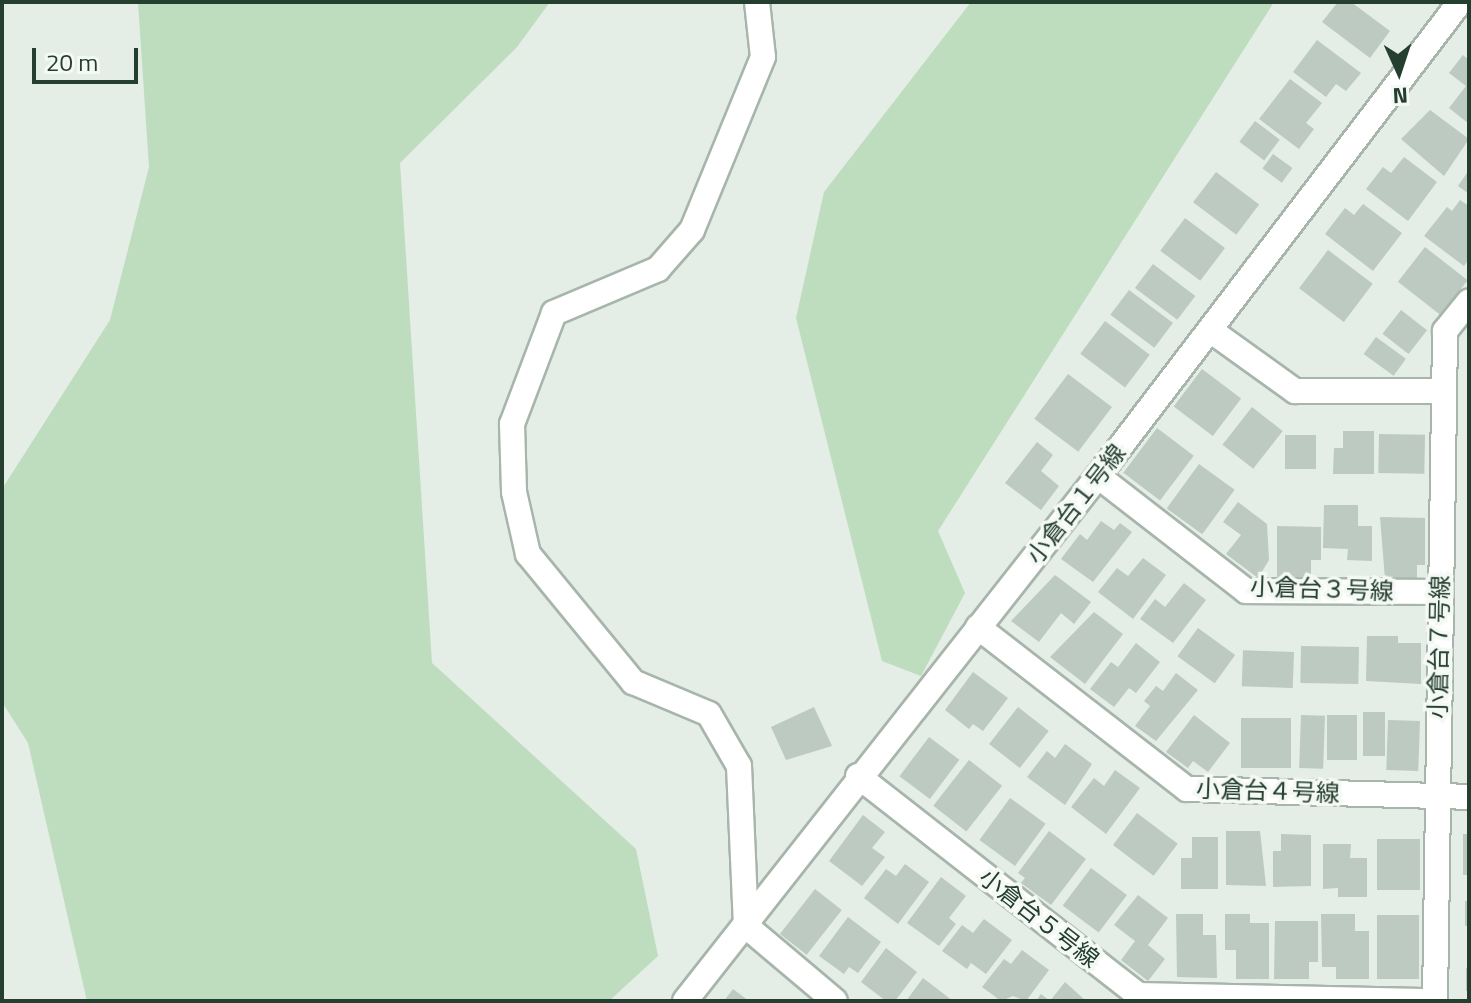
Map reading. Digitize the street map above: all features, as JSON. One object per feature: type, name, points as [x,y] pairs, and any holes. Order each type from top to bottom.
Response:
[{"type":"street","points":[[757,2],[763,57],[692,230],[658,269],[554,313],[512,424],[514,492],[528,554],[633,682],[709,714],[739,766],[746,926],[835,1001]]},
{"type":"street","name":"小倉台１号線","points":[[685,1001],[746,926],[858,776],[1098,476],[1460,2]]},
{"type":"street","name":"小倉台７号線","points":[[1435,1001],[1445,331],[1469,301]]},
{"type":"street","points":[[1210,330],[1295,391],[1444,391]]},
{"type":"street","name":"小倉台３号線","points":[[1098,476],[1246,591],[1440,592]]},
{"type":"street","name":"小倉台４号線","points":[[978,627],[1187,789],[1469,797]]},
{"type":"street","name":"小倉台５号線","points":[[858,776],[1138,995],[1435,1001]]},
{"type":"green space","points":[[138,2],[550,2],[517,47],[400,163],[432,663],[636,849],[658,956],[609,1001],[87,1001],[28,743],[2,702],[2,489],[110,320],[149,167]]},
{"type":"green space","points":[[971,2],[1274,2],[938,531],[965,593],[921,676],[882,661],[796,318],[824,192]]},
{"type":"building","points":[[1338,2],[1351,2],[1390,31],[1370,58],[1322,22]]},
{"type":"building","points":[[1317,40],[1361,73],[1346,91],[1336,84],[1326,97],[1293,72]]},
{"type":"building","points":[[1463,55],[1469,60],[1469,124],[1449,108],[1466,86],[1449,73]]},
{"type":"building","points":[[1290,79],[1322,103],[1306,123],[1314,129],[1299,149],[1259,119]]},
{"type":"building","points":[[1430,110],[1469,139],[1444,176],[1401,139]]},
{"type":"building","points":[[1255,121],[1280,140],[1264,160],[1239,142]]},
{"type":"building","points":[[1273,154],[1292,168],[1282,183],[1262,169]]},
{"type":"building","points":[[1404,157],[1437,182],[1408,221],[1366,189],[1383,167],[1391,173]]},
{"type":"building","points":[[1469,170],[1469,194],[1458,186]]},
{"type":"building","points":[[1216,172],[1259,204],[1236,235],[1193,202]]},
{"type":"building","points":[[1460,200],[1469,206],[1469,259],[1464,266],[1424,236],[1447,207],[1452,211]]},
{"type":"building","points":[[1363,204],[1402,233],[1373,271],[1325,234],[1345,208],[1354,215]]},
{"type":"building","points":[[1185,218],[1225,248],[1200,281],[1160,251]]},
{"type":"building","points":[[1425,247],[1468,280],[1440,315],[1398,282]]},
{"type":"building","points":[[1328,250],[1373,284],[1344,322],[1299,288]]},
{"type":"building","points":[[1153,264],[1195,296],[1177,320],[1135,288]]},
{"type":"building","points":[[1129,290],[1173,323],[1154,348],[1110,315]]},
{"type":"building","points":[[1401,310],[1427,330],[1409,354],[1383,334]]},
{"type":"building","points":[[1105,321],[1150,355],[1125,387],[1080,354]]},
{"type":"building","points":[[1376,337],[1406,359],[1394,376],[1364,354]]},
{"type":"building","points":[[1202,369],[1241,398],[1213,436],[1174,407]]},
{"type":"building","points":[[1068,374],[1112,407],[1078,452],[1034,419]]},
{"type":"building","points":[[1252,407],[1283,431],[1253,469],[1222,445]]},
{"type":"building","points":[[1157,428],[1194,456],[1160,500],[1123,473]]},
{"type":"building","points":[[1343,431],[1374,431],[1374,474],[1333,474],[1334,448],[1343,448]]},
{"type":"building","points":[[1379,434],[1425,435],[1424,474],[1378,473]]},
{"type":"building","points":[[1285,435],[1316,435],[1316,469],[1285,469]]},
{"type":"building","points":[[1037,442],[1053,455],[1041,471],[1059,486],[1041,510],[1005,483]]},
{"type":"building","points":[[1199,464],[1235,490],[1202,534],[1167,508]]},
{"type":"building","points":[[1238,502],[1267,524],[1269,560],[1258,578],[1226,554],[1241,535],[1223,522]]},
{"type":"building","points":[[1324,505],[1358,505],[1358,526],[1372,526],[1372,561],[1347,560],[1348,549],[1323,548]]},
{"type":"building","points":[[1380,517],[1425,518],[1425,565],[1417,565],[1417,580],[1385,579]]},
{"type":"building","points":[[1101,521],[1114,530],[1120,523],[1132,532],[1093,582],[1061,559],[1080,534],[1087,540]]},
{"type":"building","points":[[1277,526],[1321,527],[1321,560],[1311,560],[1311,580],[1277,580]]},
{"type":"building","points":[[1143,558],[1166,575],[1133,619],[1098,592],[1117,568],[1128,576]]},
{"type":"building","points":[[1055,575],[1091,602],[1074,624],[1061,613],[1039,642],[1011,621]]},
{"type":"building","points":[[1184,583],[1206,600],[1173,643],[1140,619],[1155,599],[1165,607]]},
{"type":"building","points":[[1094,612],[1123,634],[1085,684],[1050,657]]},
{"type":"building","points":[[1198,628],[1235,655],[1215,683],[1177,656]]},
{"type":"building","points":[[1367,636],[1398,636],[1398,643],[1421,643],[1421,684],[1366,681]]},
{"type":"building","points":[[1136,643],[1160,662],[1136,693],[1129,688],[1114,707],[1090,689],[1111,662],[1118,667]]},
{"type":"building","points":[[1301,646],[1359,647],[1358,684],[1300,683]]},
{"type":"building","points":[[1243,650],[1294,652],[1293,688],[1242,686]]},
{"type":"building","points":[[973,672],[1008,698],[983,731],[973,724],[969,729],[945,710]]},
{"type":"building","points":[[1176,673],[1198,690],[1156,741],[1135,726],[1150,706],[1144,701],[1156,686],[1163,691]]},
{"type":"building","points":[[814,707],[832,746],[786,760],[771,727]]},
{"type":"building","points":[[1018,707],[1049,731],[1020,768],[989,744]]},
{"type":"building","points":[[1363,712],[1385,712],[1385,756],[1363,756]]},
{"type":"building","points":[[1194,715],[1230,743],[1208,772],[1193,761],[1188,768],[1166,752]]},
{"type":"building","points":[[1301,715],[1325,716],[1323,769],[1299,768]]},
{"type":"building","points":[[1327,715],[1357,715],[1357,760],[1327,760]]},
{"type":"building","points":[[1241,718],[1291,718],[1291,768],[1241,768]]},
{"type":"building","points":[[1388,720],[1420,721],[1418,771],[1386,770]]},
{"type":"building","points":[[929,737],[959,760],[930,799],[900,776]]},
{"type":"building","points":[[1065,744],[1092,764],[1065,805],[1027,777],[1047,751],[1055,758]]},
{"type":"building","points":[[969,760],[1002,786],[966,832],[933,806]]},
{"type":"building","points":[[1115,770],[1140,788],[1106,834],[1071,807],[1094,778],[1104,786]]},
{"type":"building","points":[[1010,798],[1046,824],[1015,866],[979,840]]},
{"type":"building","points":[[1137,813],[1178,844],[1154,876],[1113,845]]},
{"type":"building","points":[[863,815],[885,832],[872,848],[885,857],[862,886],[829,861]]},
{"type":"building","points":[[1049,831],[1086,859],[1051,905],[1021,883],[1025,878],[1018,873]]},
{"type":"building","points":[[1226,831],[1260,831],[1266,886],[1226,885]]},
{"type":"building","points":[[1281,834],[1311,835],[1311,886],[1273,887],[1273,851],[1281,851]]},
{"type":"building","points":[[1463,834],[1469,834],[1469,875],[1463,875]]},
{"type":"building","points":[[1192,837],[1218,837],[1218,889],[1181,889],[1181,858],[1192,858]]},
{"type":"building","points":[[1377,839],[1420,839],[1420,890],[1377,890]]},
{"type":"building","points":[[1323,844],[1351,844],[1350,858],[1367,858],[1367,897],[1338,897],[1338,888],[1323,889]]},
{"type":"building","points":[[905,864],[929,882],[898,924],[864,898],[886,869],[896,876]]},
{"type":"building","points":[[1091,868],[1127,895],[1099,933],[1063,906]]},
{"type":"building","points":[[941,877],[966,896],[949,918],[956,924],[939,946],[907,923]]},
{"type":"building","points":[[815,889],[842,910],[807,955],[780,934]]},
{"type":"building","points":[[1138,895],[1168,918],[1148,945],[1165,959],[1148,981],[1121,960],[1135,941],[1114,925]]},
{"type":"building","points":[[1465,901],[1469,901],[1469,926],[1465,926]]},
{"type":"building","points":[[1176,914],[1203,914],[1203,935],[1216,935],[1217,978],[1177,977]]},
{"type":"building","points":[[1225,914],[1250,914],[1250,923],[1269,923],[1269,979],[1236,979],[1236,950],[1225,950]]},
{"type":"building","points":[[1321,914],[1355,914],[1355,931],[1369,931],[1369,979],[1336,979],[1336,967],[1322,967]]},
{"type":"building","points":[[1377,915],[1419,915],[1419,979],[1377,979]]},
{"type":"building","points":[[848,917],[881,942],[858,973],[849,967],[844,974],[819,956]]},
{"type":"building","points":[[984,919],[1012,940],[986,974],[971,963],[967,969],[942,951],[962,925],[973,933]]},
{"type":"building","points":[[1275,921],[1318,921],[1318,962],[1309,962],[1309,979],[1274,979]]},
{"type":"building","points":[[886,948],[917,972],[895,1001],[886,1001],[861,982]]},
{"type":"building","points":[[1022,950],[1049,970],[1026,1001],[1013,996],[1001,1001],[982,987],[1004,959],[1011,964]]},
{"type":"building","points":[[1466,968],[1469,968],[1469,991],[1466,991]]},
{"type":"building","points":[[923,978],[953,1001],[906,1001]]},
{"type":"building","points":[[1065,982],[1086,1001],[1050,1001]]},
{"type":"building","points":[[733,989],[749,1001],[724,1001]]},
{"type":"building","points":[[1041,994],[1050,1001],[1036,1001]]}]
